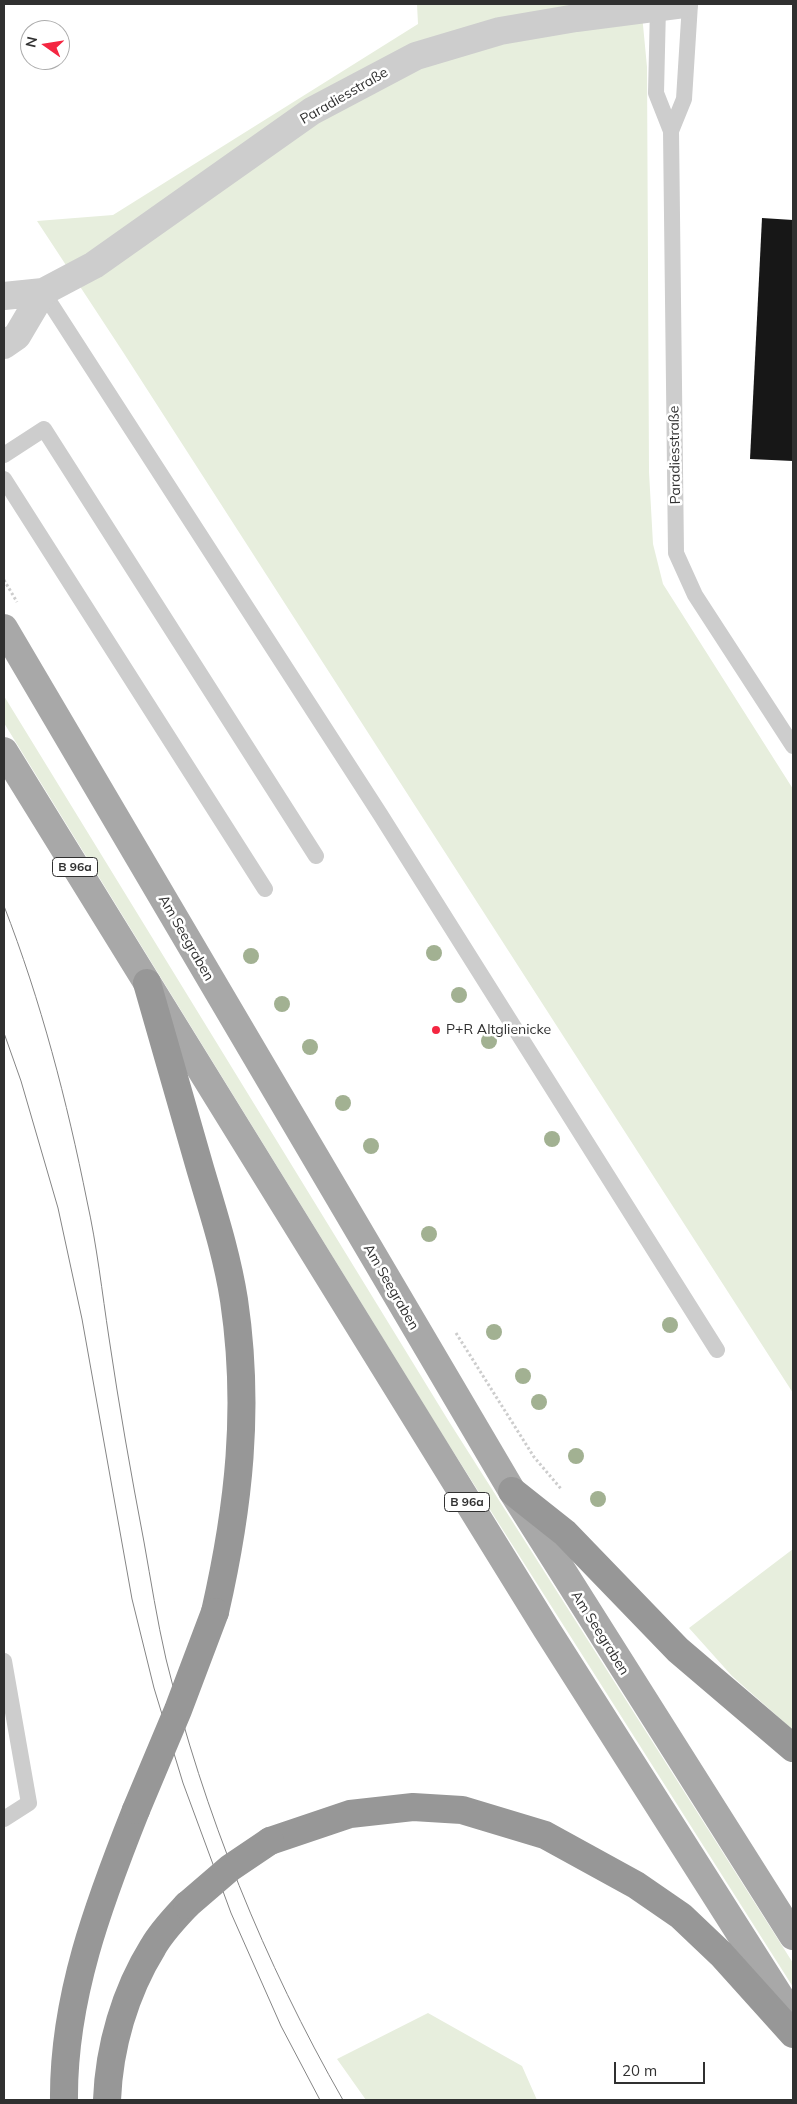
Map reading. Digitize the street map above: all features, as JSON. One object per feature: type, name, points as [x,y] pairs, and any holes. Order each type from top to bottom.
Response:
[{"type":"highway","points":[[64,2100],[64,2063],[69,2024],[87,1945],[105,1889],[178,1710],[215,1612],[228,1553],[239,1474],[242,1419],[239,1347],[227,1260],[147,982]]},
{"type":"highway","points":[[512,1491],[565,1533],[678,1650],[793,1748]]},
{"type":"highway","points":[[107,2100],[113,2052],[121,2016],[153,1946],[187,1905],[230,1868],[270,1841],[350,1814],[413,1807],[462,1810],[545,1835],[636,1885],[681,1916],[721,1954],[793,2034]]},
{"type":"main road","name":"Am Seegraben","points":[[4,628],[512,1491],[793,1936]]},
{"type":"main road","name":"B 96a","points":[[4,751],[547,1630],[793,2017]]},
{"type":"street","name":"Paradiesstraße","points":[[4,296],[43,292],[94,265],[312,111],[416,56],[500,31],[576,18],[684,4]]},
{"type":"street","points":[[4,346],[17,336],[43,292]]},
{"type":"lane","name":"Paradiesstraße","points":[[671,132],[684,99],[690,4]]},
{"type":"lane","name":"Paradiesstraße","points":[[658,6],[656,93],[671,132],[676,553],[696,595],[793,746]]},
{"type":"lane","points":[[43,292],[386,822],[717,1350]]},
{"type":"lane","points":[[4,455],[44,429],[316,856]]},
{"type":"lane","points":[[4,479],[265,889]]},
{"type":"lane","points":[[4,1661],[29,1803],[4,1819]]},
{"type":"path","points":[[4,580],[19,606]]},
{"type":"path","points":[[456,1332],[534,1457],[566,1495]]},
{"type":"green space","points":[[417,4],[641,4],[647,67],[649,472],[653,544],[663,584],[793,789],[793,1393],[37,221],[113,215],[418,24]]},
{"type":"green space","points":[[4,696],[448,1420],[793,1963],[793,1987],[442,1434],[4,723]]},
{"type":"green space","points":[[793,1549],[793,1730],[732,1676],[689,1628]]},
{"type":"green space","points":[[428,2013],[522,2066],[537,2100],[366,2100],[337,2059]]},
{"type":"building","points":[[762,218],[793,220],[793,461],[750,459]]},
{"type":"tram line","points":[[4,906],[30,978],[52,1052],[79,1164],[94,1235],[121,1414],[157,1615],[181,1717],[218,1830],[239,1886],[287,1995],[343,2100]]},
{"type":"tram line","points":[[4,1033],[21,1081],[58,1208],[82,1319],[132,1599],[154,1688],[183,1783],[231,1913],[281,2026],[320,2100]]},
{"type":"place","name":"P+R Altglienicke","points":[[436,1030]]}]
